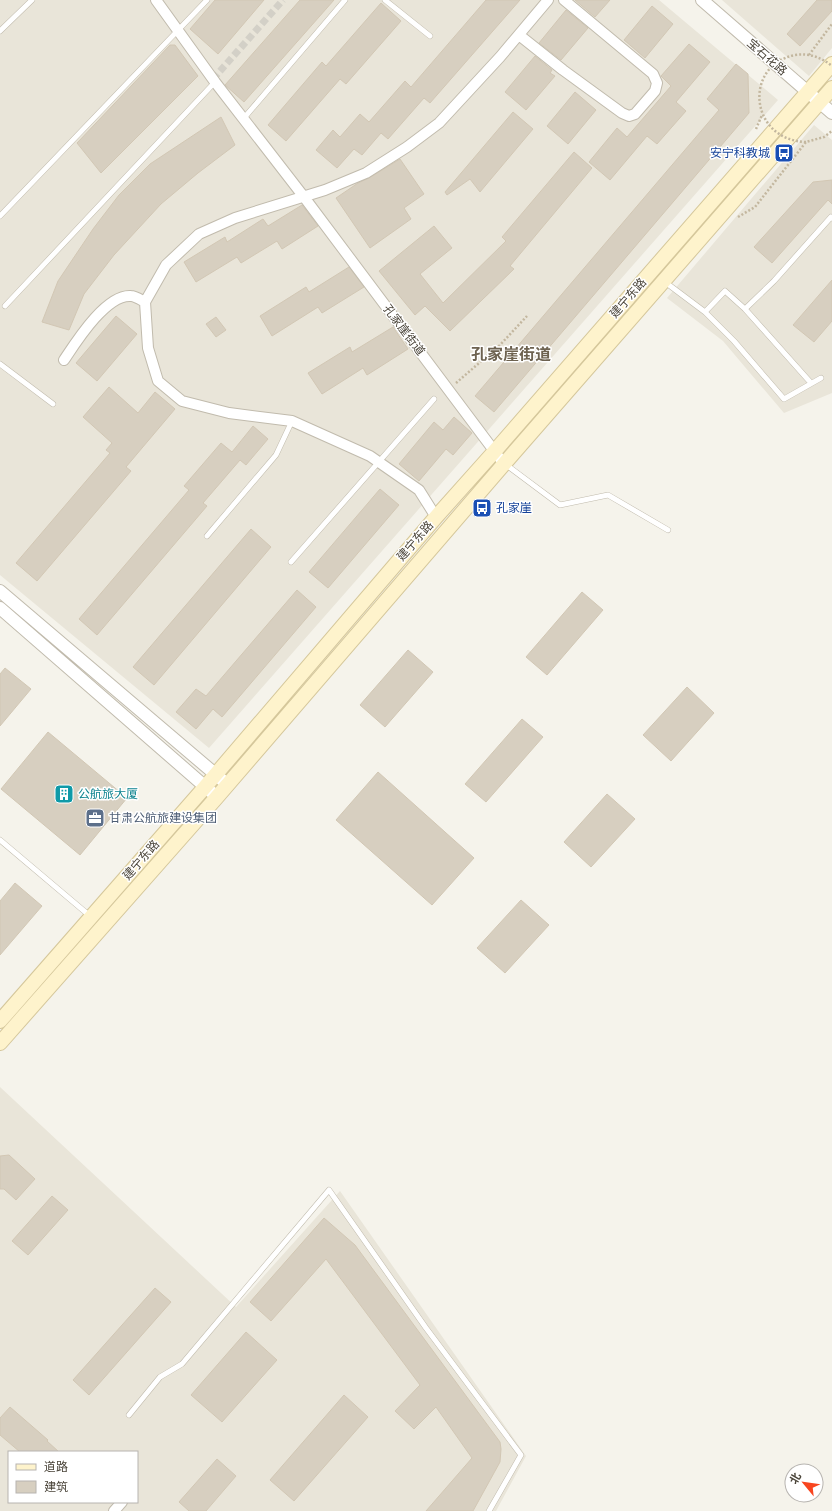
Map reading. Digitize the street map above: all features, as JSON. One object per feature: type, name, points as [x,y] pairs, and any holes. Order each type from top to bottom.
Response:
[{"type":"main road","name":"建宁东路","points":[[0,1021],[205,787],[436,517],[832,65]]},
{"type":"main road","name":"建宁东路","points":[[0,1043],[228,785],[504,464],[832,88]]},
{"type":"street","name":"孔家崖街道","points":[[156,0],[215,82],[304,196],[504,464]]},
{"type":"street","points":[[436,517],[419,490],[370,456],[292,421],[229,413],[182,401],[158,382],[148,348],[145,302],[166,265],[198,234],[235,218],[325,190],[366,173],[407,147],[439,123],[519,35],[548,0]]},
{"type":"street","points":[[519,35],[563,70],[622,113],[628,116],[635,114],[655,91],[657,83],[653,74],[564,0]]},
{"type":"street","name":"宝石花路","points":[[702,0],[832,113]]},
{"type":"street","points":[[64,360],[86,327],[113,300],[131,296],[145,302]]},
{"type":"street","points":[[0,591],[228,785]]},
{"type":"street","points":[[0,608],[217,797]]},
{"type":"street","points":[[114,1511],[121,1503]]},
{"type":"lane","points":[[0,31],[32,0]]},
{"type":"lane","points":[[0,216],[207,0]]},
{"type":"lane","points":[[244,118],[345,0]]},
{"type":"lane","points":[[385,0],[430,36]]},
{"type":"lane","points":[[5,306],[215,82]]},
{"type":"lane","points":[[745,309],[774,281],[831,217],[832,218]]},
{"type":"lane","points":[[664,281],[705,312],[734,341],[784,399],[821,378]]},
{"type":"lane","points":[[705,312],[725,291],[745,309],[812,383]]},
{"type":"lane","points":[[0,364],[53,404]]},
{"type":"lane","points":[[291,562],[434,399]]},
{"type":"lane","points":[[207,536],[276,455],[292,421]]},
{"type":"lane","points":[[504,464],[560,505],[608,495],[668,530]]},
{"type":"lane","points":[[0,840],[91,917]]},
{"type":"lane","points":[[129,1415],[160,1377],[182,1364],[330,1190],[426,1328],[522,1455],[489,1511]]},
{"type":"path","points":[[809,55],[832,24]]},
{"type":"path","points":[[832,65],[818,57],[809,55],[791,56],[774,65],[763,79],[759,97],[762,115],[773,130],[788,140],[806,142],[824,137],[832,131]]},
{"type":"path","points":[[755,207],[806,142]]},
{"type":"path","points":[[448,390],[500,345],[527,316]]},
{"type":"shaded area","points":[[0,0],[659,0],[778,100],[209,748],[0,575]]},
{"type":"shaded area","points":[[722,0],[832,0],[832,48],[809,76]]},
{"type":"shaded area","points":[[814,125],[832,140],[832,393],[784,413],[723,341],[667,298]]},
{"type":"shaded area","points":[[0,1087],[236,1307],[340,1191],[526,1456],[496,1511],[0,1511]]},
{"type":"building","points":[[215,0],[264,0],[218,54],[190,29]]},
{"type":"building","points":[[300,0],[334,0],[244,102],[225,85]]},
{"type":"building","points":[[486,0],[520,0],[430,103],[424,98],[388,139],[381,133],[362,155],[354,149],[337,168],[316,150],[333,130],[340,137],[360,114],[369,122],[405,81],[411,87]]},
{"type":"building","points":[[575,0],[610,0],[595,17]]},
{"type":"building","points":[[817,0],[832,0],[832,11],[800,46],[787,34]]},
{"type":"building","points":[[381,3],[401,21],[346,84],[340,79],[286,141],[268,125],[322,62],[326,66]]},
{"type":"building","points":[[652,6],[673,24],[645,58],[624,40]]},
{"type":"building","points":[[566,10],[588,28],[561,60],[539,43]]},
{"type":"building","points":[[689,44],[710,62],[676,102],[686,111],[657,144],[647,136],[610,180],[589,162],[617,128],[627,137],[671,86],[661,76]]},
{"type":"building","points":[[170,45],[175,45],[198,76],[101,173],[77,143]]},
{"type":"building","points":[[535,56],[552,70],[550,73],[555,76],[526,110],[505,92]]},
{"type":"building","points":[[736,64],[748,74],[749,113],[494,412],[475,396],[719,110],[707,99]]},
{"type":"building","points":[[575,92],[596,110],[568,144],[547,126]]},
{"type":"building","points":[[513,112],[533,129],[480,192],[470,179],[447,195],[445,192]]},
{"type":"building","points":[[221,117],[235,145],[161,204],[114,255],[84,294],[69,330],[42,322],[58,281],[93,229],[119,195],[150,164]]},
{"type":"building","points":[[574,152],[592,168],[510,266],[514,269],[450,331],[425,306],[415,315],[379,271],[434,226],[452,248],[420,274],[443,303],[506,241],[502,237]]},
{"type":"building","points":[[400,159],[424,194],[404,208],[411,219],[370,248],[336,198],[358,183]]},
{"type":"building","points":[[832,180],[832,204],[828,200],[772,263],[754,247],[813,182]]},
{"type":"building","points":[[302,205],[318,226],[282,249],[277,241],[241,263],[237,257],[196,282],[184,262],[225,237],[227,242],[263,219],[268,226]]},
{"type":"building","points":[[349,267],[364,287],[322,313],[318,307],[272,336],[260,316],[306,287],[309,292]]},
{"type":"building","points":[[832,280],[832,321],[814,342],[793,325]]},
{"type":"building","points":[[116,316],[137,334],[97,381],[76,363]]},
{"type":"building","points":[[216,317],[226,330],[216,337],[206,324]]},
{"type":"building","points":[[393,327],[408,349],[367,375],[363,368],[322,394],[308,373],[350,347],[352,352]]},
{"type":"building","points":[[109,387],[138,413],[155,392],[175,409],[126,467],[131,471],[37,581],[16,563],[110,453],[106,450],[112,443],[83,417]]},
{"type":"building","points":[[454,417],[472,433],[453,455],[446,449],[419,481],[399,464],[434,422],[443,430]]},
{"type":"building","points":[[253,426],[268,439],[246,465],[240,460],[203,503],[207,506],[97,635],[79,619],[189,490],[184,486],[221,443],[232,452]]},
{"type":"building","points":[[380,489],[399,505],[328,588],[309,572]]},
{"type":"building","points":[[251,529],[271,547],[154,685],[133,667]]},
{"type":"building","points":[[297,590],[316,607],[222,717],[213,709],[196,729],[176,712],[196,689],[206,696]]},
{"type":"building","points":[[582,592],[603,610],[547,675],[526,657]]},
{"type":"building","points":[[408,650],[433,672],[385,727],[360,705]]},
{"type":"building","points":[[5,668],[31,689],[0,726],[0,674]]},
{"type":"building","points":[[687,687],[714,713],[671,761],[643,735]]},
{"type":"building","points":[[522,719],[543,737],[486,802],[465,784]]},
{"type":"building","name":"公航旅大厦","points":[[48,732],[127,798],[80,855],[1,789]]},
{"type":"building","points":[[378,772],[474,858],[432,905],[336,820]]},
{"type":"building","points":[[607,794],[635,819],[591,867],[564,842]]},
{"type":"building","points":[[15,883],[42,906],[0,955],[0,901]]},
{"type":"building","points":[[521,900],[549,925],[505,973],[477,948]]},
{"type":"building","points":[[9,1155],[35,1179],[16,1200],[4,1189],[0,1189],[0,1156]]},
{"type":"building","points":[[52,1196],[68,1210],[28,1255],[12,1241]]},
{"type":"building","points":[[324,1218],[355,1245],[500,1442],[500,1462],[473,1511],[426,1511],[472,1458],[436,1407],[414,1429],[395,1411],[420,1385],[326,1259],[271,1321],[250,1302]]},
{"type":"building","points":[[155,1288],[171,1302],[89,1395],[73,1380]]},
{"type":"building","points":[[246,1332],[277,1360],[222,1422],[191,1395]]},
{"type":"building","points":[[344,1395],[368,1417],[294,1501],[270,1480]]},
{"type":"building","points":[[10,1407],[48,1440],[47,1441],[58,1451],[19,1451],[0,1435],[0,1418]]},
{"type":"building","points":[[217,1459],[236,1476],[206,1511],[189,1511],[179,1502]]},
{"type":"tunnel","points":[[213,79],[283,0]]},
{"type":"place","name":"安宁科教城","points":[[784,153]]},
{"type":"place","name":"孔家崖","points":[[482,508]]},
{"type":"place","name":"公航旅大厦","points":[[64,794]]},
{"type":"place","name":"甘肃公航旅建设集团","points":[[95,818]]},
{"type":"district","name":"孔家崖街道","points":[[511,354]]}]
